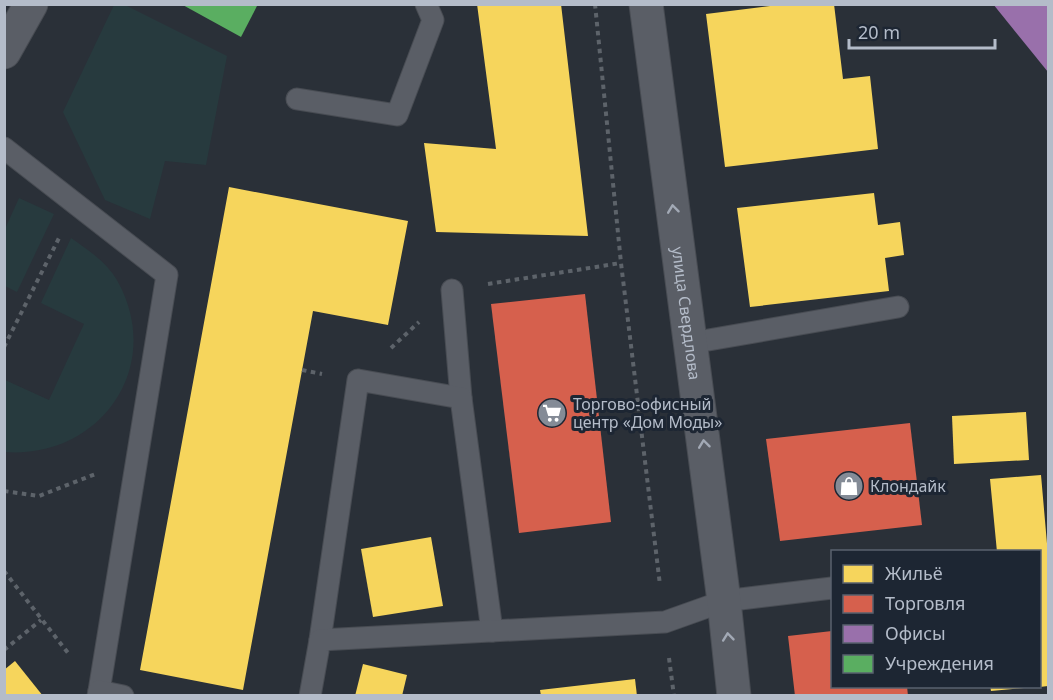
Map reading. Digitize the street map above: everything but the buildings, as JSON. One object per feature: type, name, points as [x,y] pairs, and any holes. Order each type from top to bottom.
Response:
[{"type":"street","points":[[4,52],[31,4]]},
{"type":"street","name":"улица Свердлова","points":[[646,4],[724,601],[734,696]]},
{"type":"lane","points":[[297,99],[397,115],[433,20],[426,4]]},
{"type":"lane","points":[[4,148],[167,275],[98,693],[123,696]]},
{"type":"lane","points":[[452,290],[461,398],[492,631]]},
{"type":"lane","points":[[691,343],[898,307]]},
{"type":"lane","points":[[310,696],[358,380],[461,398]]},
{"type":"lane","points":[[320,640],[665,622],[724,601],[831,588]]},
{"type":"path","points":[[595,4],[621,263],[674,696]]},
{"type":"path","points":[[4,347],[61,235]]},
{"type":"path","points":[[4,491],[39,496],[102,472]]},
{"type":"path","points":[[4,570],[98,693]]},
{"type":"path","points":[[4,650],[41,620]]},
{"type":"green space","points":[[114,5],[125,5],[227,56],[206,165],[165,161],[150,219],[105,200],[63,112]]},
{"type":"green space","points":[[19,198],[54,214],[17,292],[5,286],[5,229]]},
{"type":"green space","points":[[71,238],[103,262],[118,282],[130,314],[133,346],[128,375],[114,402],[94,424],[69,440],[39,450],[5,452],[5,380],[49,400],[84,324],[41,303]]},
{"type":"place","name":"Торгово-офисный центр «Дом Моды»","points":[[552,413]]},
{"type":"place","name":"Клондайк","points":[[849,486]]}]
